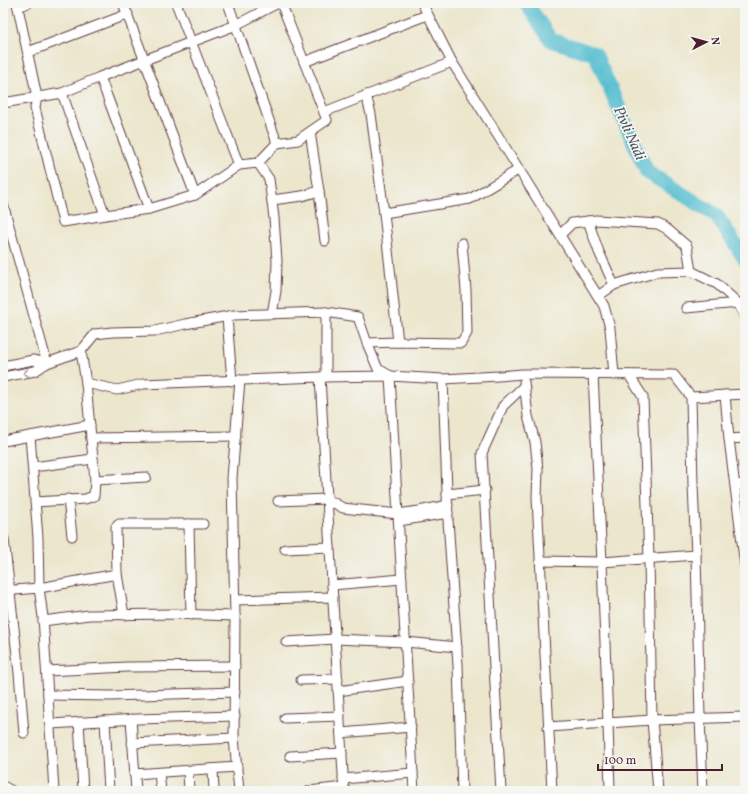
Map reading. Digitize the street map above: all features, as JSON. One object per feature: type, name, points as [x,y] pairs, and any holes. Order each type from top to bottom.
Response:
[{"type":"street","points":[[3,103],[37,97],[62,93],[236,25],[279,3],[327,120],[298,140],[277,143],[258,163],[239,165],[195,195],[149,209],[63,222],[35,108],[37,97],[17,5],[28,3]]},
{"type":"street","points":[[124,3],[195,195]]},
{"type":"street","points":[[176,3],[239,165]]},
{"type":"street","points":[[228,3],[277,143]]},
{"type":"street","points":[[422,3],[452,62],[604,306],[610,328],[614,375]]},
{"type":"street","points":[[28,52],[128,14]]},
{"type":"street","points":[[304,62],[427,15]]},
{"type":"street","points":[[324,112],[452,62]]},
{"type":"street","points":[[100,77],[149,209]]},
{"type":"street","points":[[62,93],[105,215]]},
{"type":"street","points":[[366,96],[371,114],[384,213],[398,342]]},
{"type":"street","points":[[310,132],[319,191],[324,241]]},
{"type":"street","points":[[258,163],[269,179],[274,218],[276,291],[272,314]]},
{"type":"street","points":[[384,213],[470,199],[518,170]]},
{"type":"street","points":[[272,200],[302,196],[319,191]]},
{"type":"street","points":[[4,209],[47,363]]},
{"type":"street","points":[[560,235],[572,223],[596,220],[658,224],[667,229],[687,246],[691,271]]},
{"type":"street","points":[[588,221],[599,252],[614,285]]},
{"type":"street","points":[[367,343],[461,343],[467,333],[466,290],[462,243]]},
{"type":"street","points":[[598,296],[614,285],[657,272],[691,271],[717,284],[738,303],[745,317]]},
{"type":"street","points":[[686,308],[738,303]]},
{"type":"street","points":[[326,312],[323,377],[327,499],[344,786]]},
{"type":"street","points":[[3,377],[35,371],[47,363],[81,351],[95,334],[154,331],[234,316],[326,312],[358,317],[378,369],[390,376]]},
{"type":"street","points":[[226,317],[236,380],[236,436],[232,478],[236,616],[234,738],[239,791]]},
{"type":"street","points":[[35,502],[85,499],[94,496],[95,480],[86,383],[81,351]]},
{"type":"street","points":[[3,366],[33,360],[47,363]]},
{"type":"street","points":[[86,383],[117,390],[143,384],[323,377],[390,376],[443,379],[523,374],[674,375],[691,397],[703,791]]},
{"type":"street","points":[[523,374],[528,416],[535,442],[538,469],[537,498],[552,791]]},
{"type":"street","points":[[593,374],[602,562],[610,791]]},
{"type":"street","points":[[629,374],[643,397],[649,559],[652,720],[658,791]]},
{"type":"street","points":[[390,376],[414,791]]},
{"type":"street","points":[[443,379],[447,494],[457,648],[462,791]]},
{"type":"street","points":[[501,791],[482,453],[503,406],[524,386]]},
{"type":"street","points":[[691,397],[745,394]]},
{"type":"street","points":[[725,395],[735,485],[743,531],[745,566]]},
{"type":"street","points":[[3,441],[90,425]]},
{"type":"street","points":[[30,436],[38,538],[39,588],[43,621],[54,791]]},
{"type":"street","points":[[91,438],[236,436]]},
{"type":"street","points":[[729,439],[745,438]]},
{"type":"street","points":[[33,467],[93,459]]},
{"type":"street","points":[[95,480],[146,477]]},
{"type":"street","points":[[735,485],[745,484]]},
{"type":"street","points":[[447,494],[485,490]]},
{"type":"street","points":[[278,501],[327,499],[343,508],[399,517],[419,512],[448,509]]},
{"type":"street","points":[[68,500],[72,536]]},
{"type":"street","points":[[124,615],[117,574],[116,527],[119,524],[203,524]]},
{"type":"street","points":[[189,524],[191,614]]},
{"type":"street","points":[[3,539],[6,591],[19,673],[24,733]]},
{"type":"street","points":[[286,548],[330,547]]},
{"type":"street","points":[[540,560],[602,562],[696,555]]},
{"type":"street","points":[[6,591],[39,588],[117,574]]},
{"type":"street","points":[[332,585],[402,579]]},
{"type":"street","points":[[235,600],[333,597]]},
{"type":"street","points":[[43,621],[89,615],[191,614],[236,616]]},
{"type":"street","points":[[286,642],[335,639],[406,642],[457,648]]},
{"type":"street","points":[[46,671],[127,667],[235,666]]},
{"type":"street","points":[[301,680],[338,680]]},
{"type":"street","points":[[338,690],[408,681]]},
{"type":"street","points":[[48,695],[110,696],[235,692]]},
{"type":"street","points":[[50,724],[131,719],[235,716]]},
{"type":"street","points":[[285,718],[340,716]]},
{"type":"street","points":[[548,727],[652,720],[745,717]]},
{"type":"street","points":[[131,719],[136,791]]},
{"type":"street","points":[[105,721],[109,791]]},
{"type":"street","points":[[79,722],[83,791]]},
{"type":"street","points":[[341,733],[411,727]]},
{"type":"street","points":[[132,743],[234,738]]},
{"type":"street","points":[[290,756],[342,753]]},
{"type":"street","points":[[134,774],[237,767]]},
{"type":"street","points":[[213,769],[214,791]]},
{"type":"street","points":[[188,771],[189,791]]},
{"type":"street","points":[[159,773],[161,791]]},
{"type":"street","points":[[309,791],[413,773]]},
{"type":"street","points":[[3,786],[12,791]]},
{"type":"waterway","name":"Pivli Nadi","points":[[526,3],[551,40],[595,54],[647,172],[716,215],[745,259]]}]
